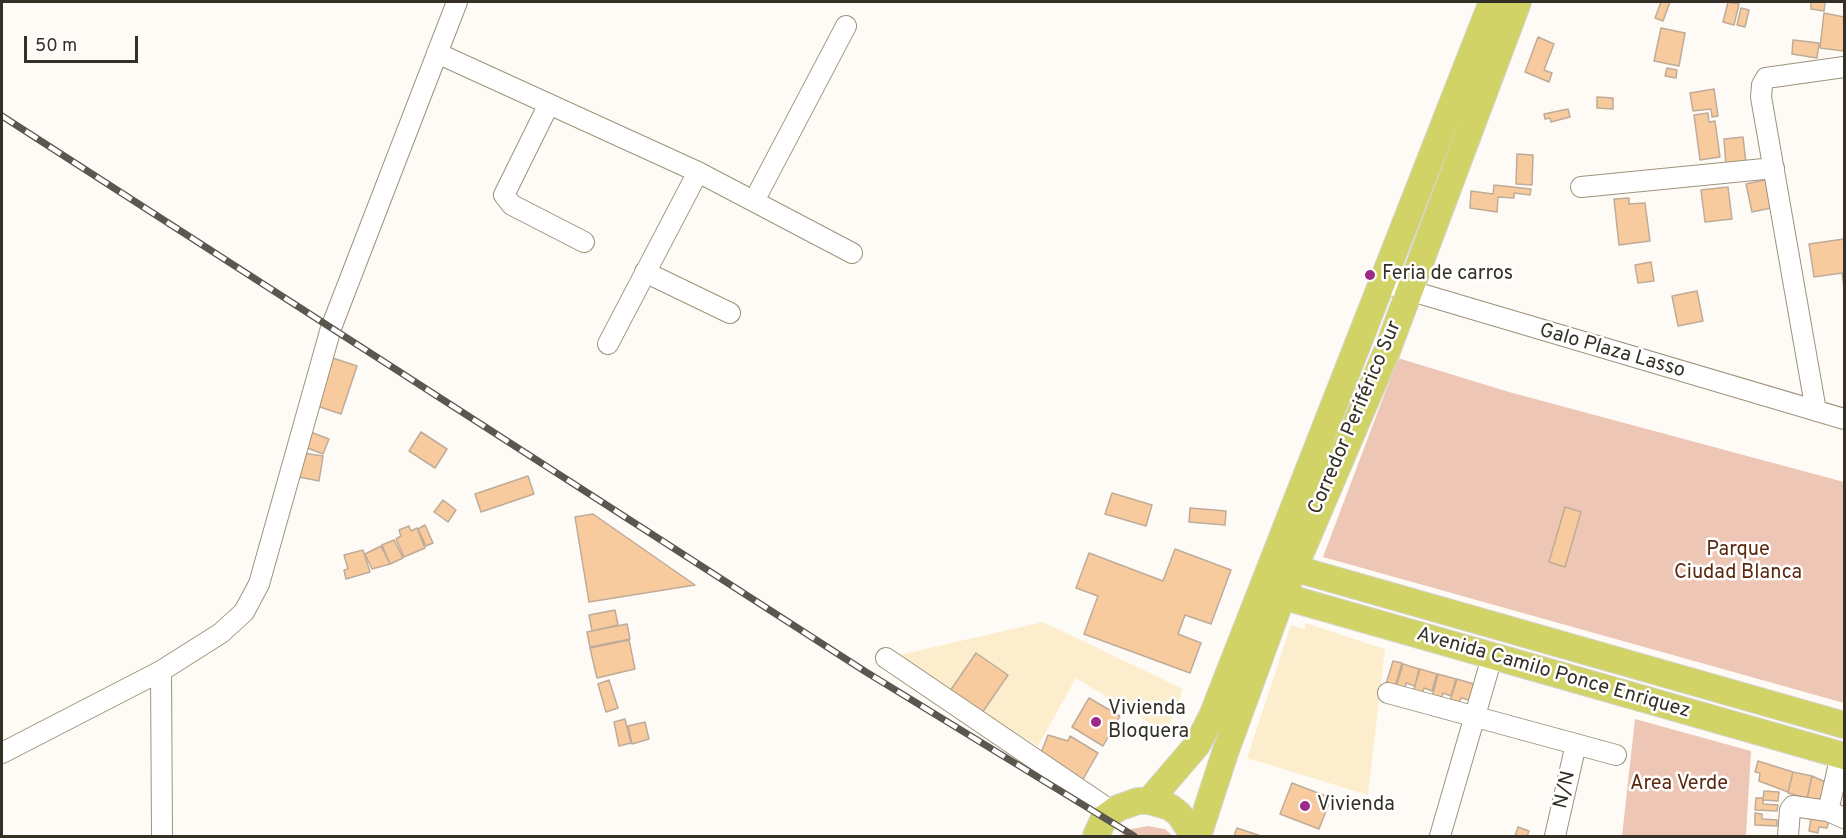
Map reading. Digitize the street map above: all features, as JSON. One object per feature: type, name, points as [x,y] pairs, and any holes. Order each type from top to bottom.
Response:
[{"type":"main road","name":"Corredor Periférico Sur","points":[[1196,837],[1225,753],[1272,594],[1381,282],[1492,2]]},
{"type":"main road","name":"Corredor Periférico Sur","points":[[1283,565],[1387,351],[1518,2]]},
{"type":"main road","name":"Avenida Camilo Ponce Enriquez","points":[[1283,565],[1845,725]]},
{"type":"main road","name":"Corredor Periférico Sur","points":[[1149,801],[1197,745],[1272,594]]},
{"type":"main road","name":"Avenida Camilo Ponce Enriquez","points":[[1272,594],[1843,756]]},
{"type":"main road","points":[[1422,637],[1430,608]]},
{"type":"main road","points":[[1096,837],[1104,818],[1128,804],[1149,801],[1170,807],[1179,814],[1196,837]]},
{"type":"street","points":[[2,753],[161,671],[229,626],[244,612],[258,584],[331,328],[457,2]]},
{"type":"street","points":[[754,201],[846,26]]},
{"type":"street","points":[[437,53],[698,172],[852,253]]},
{"type":"street","points":[[1816,411],[1761,97],[1761,85],[1766,78],[1845,67]]},
{"type":"street","points":[[549,104],[504,195],[512,206],[584,242]]},
{"type":"street","points":[[1581,188],[1774,168]]},
{"type":"street","points":[[608,344],[698,172]]},
{"type":"street","points":[[645,272],[730,313]]},
{"type":"street","name":"Galo Plaza Lasso","points":[[1381,282],[1845,419]]},
{"type":"street","points":[[1440,837],[1492,657]]},
{"type":"street","points":[[886,658],[1113,812]]},
{"type":"street","points":[[161,671],[162,837]]},
{"type":"street","points":[[1388,693],[1617,755]]},
{"type":"street","name":"N/N","points":[[1555,837],[1576,744]]},
{"type":"street","points":[[1788,837],[1790,810],[1793,806],[1836,815],[1843,756]]},
{"type":"shaded area","points":[[1043,622],[1183,689],[1166,733],[1076,678],[1038,746],[886,658]]},
{"type":"shaded area","points":[[1305,623],[1385,649],[1368,795],[1247,758],[1291,625],[1305,629]]},
{"type":"green space","name":"Parque Ciudad Blanca","points":[[1398,358],[1509,392],[1844,482],[1844,703],[1323,557]]},
{"type":"green space","name":"Area Verde","points":[[1635,719],[1751,751],[1746,836],[1622,836]]},
{"type":"green space","points":[[1148,826],[1165,829],[1173,836],[1118,836],[1131,829]]},
{"type":"building","points":[[1661,2],[1670,2],[1663,21],[1655,18]]},
{"type":"building","points":[[1728,2],[1739,4],[1734,25],[1723,22]]},
{"type":"building","points":[[1811,2],[1825,2],[1824,11],[1811,9]]},
{"type":"building","points":[[1741,8],[1749,10],[1745,27],[1737,25]]},
{"type":"building","points":[[1824,13],[1844,17],[1844,51],[1820,48]]},
{"type":"building","points":[[1661,28],[1685,33],[1679,66],[1654,61]]},
{"type":"building","points":[[1538,37],[1554,44],[1544,70],[1552,73],[1549,82],[1525,72]]},
{"type":"building","points":[[1793,40],[1819,43],[1817,58],[1792,54]]},
{"type":"building","points":[[1667,68],[1677,70],[1676,78],[1665,76]]},
{"type":"building","points":[[1714,89],[1718,116],[1712,117],[1711,109],[1693,111],[1690,93]]},
{"type":"building","points":[[1597,97],[1613,98],[1613,109],[1597,108]]},
{"type":"building","points":[[1568,109],[1570,117],[1551,122],[1550,118],[1545,119],[1544,114]]},
{"type":"building","points":[[1708,113],[1709,122],[1715,121],[1720,157],[1700,160],[1694,115]]},
{"type":"building","points":[[1743,137],[1746,163],[1726,166],[1724,139]]},
{"type":"building","points":[[1517,154],[1533,155],[1532,185],[1516,184]]},
{"type":"building","points":[[1769,179],[1776,207],[1752,212],[1746,184]]},
{"type":"building","points":[[1494,185],[1531,189],[1530,195],[1514,193],[1514,198],[1498,197],[1497,212],[1470,208],[1471,191],[1493,194]]},
{"type":"building","points":[[1728,187],[1732,219],[1705,222],[1701,190]]},
{"type":"building","points":[[1629,198],[1629,204],[1645,203],[1650,241],[1619,245],[1614,199]]},
{"type":"building","points":[[1844,239],[1844,287],[1842,273],[1814,277],[1809,244]]},
{"type":"building","points":[[1651,262],[1654,281],[1638,283],[1635,265]]},
{"type":"building","points":[[1697,291],[1703,321],[1678,326],[1672,296]]},
{"type":"building","points":[[330,357],[357,366],[341,414],[314,405]]},
{"type":"building","points":[[308,431],[329,439],[323,454],[302,446]]},
{"type":"building","points":[[421,432],[447,449],[435,468],[409,451]]},
{"type":"building","points":[[303,453],[323,456],[319,481],[299,477]]},
{"type":"building","points":[[528,476],[534,494],[481,512],[475,494]]},
{"type":"building","points":[[1112,493],[1152,505],[1146,526],[1105,514]]},
{"type":"building","points":[[443,500],[456,510],[448,522],[434,512]]},
{"type":"building","points":[[1565,507],[1581,512],[1565,567],[1549,562]]},
{"type":"building","points":[[1190,508],[1226,511],[1225,525],[1189,522]]},
{"type":"building","points":[[593,514],[695,585],[589,602],[575,517]]},
{"type":"building","points":[[425,525],[433,543],[426,546],[418,529]]},
{"type":"building","points":[[409,526],[411,531],[417,528],[425,548],[404,557],[396,539],[401,536],[399,530]]},
{"type":"building","points":[[394,540],[403,558],[390,564],[382,545]]},
{"type":"building","points":[[381,546],[390,564],[372,569],[365,554]]},
{"type":"building","points":[[1175,549],[1231,570],[1211,624],[1185,615],[1178,634],[1201,643],[1190,673],[1084,634],[1098,596],[1076,588],[1089,553],[1163,581]]},
{"type":"building","points":[[363,550],[370,572],[346,579],[344,570],[348,569],[344,555]]},
{"type":"building","points":[[615,610],[618,625],[592,631],[589,615]]},
{"type":"building","points":[[627,624],[630,639],[590,647],[587,632]]},
{"type":"building","points":[[629,640],[635,669],[597,678],[590,648]]},
{"type":"building","points":[[976,653],[1008,675],[982,713],[950,691]]},
{"type":"building","points":[[1393,661],[1402,663],[1395,687],[1386,684]]},
{"type":"building","points":[[1403,664],[1419,669],[1415,686],[1406,683],[1405,690],[1396,687]]},
{"type":"building","points":[[1420,669],[1437,674],[1432,691],[1424,688],[1422,694],[1413,692]]},
{"type":"building","points":[[1438,674],[1456,679],[1451,696],[1443,693],[1441,700],[1432,697]]},
{"type":"building","points":[[1457,679],[1474,684],[1469,700],[1461,698],[1459,704],[1450,701]]},
{"type":"building","points":[[609,680],[618,708],[606,712],[598,684]]},
{"type":"building","name":"Vivienda Bloquera","points":[[1089,698],[1120,716],[1103,746],[1072,727]]},
{"type":"building","points":[[625,719],[631,743],[619,746],[614,722]]},
{"type":"building","points":[[645,722],[649,739],[632,744],[628,726]]},
{"type":"building","points":[[1048,735],[1068,741],[1070,736],[1098,753],[1082,781],[1041,753]]},
{"type":"building","points":[[1758,761],[1793,772],[1788,792],[1759,781],[1760,773],[1755,772]]},
{"type":"building","points":[[1793,772],[1812,776],[1807,798],[1788,793]]},
{"type":"building","points":[[1812,776],[1830,784],[1826,801],[1817,799],[1816,806],[1806,804]]},
{"type":"building","name":"Vivienda","points":[[1292,783],[1331,798],[1319,829],[1280,814]]},
{"type":"building","points":[[1764,791],[1779,792],[1778,801],[1763,800]]},
{"type":"building","points":[[1756,798],[1763,798],[1763,804],[1778,805],[1777,811],[1755,810]]},
{"type":"building","points":[[1755,813],[1762,814],[1762,819],[1777,820],[1777,826],[1755,825]]},
{"type":"building","points":[[1811,818],[1829,821],[1827,828],[1819,827],[1818,833],[1809,831]]},
{"type":"building","points":[[1518,827],[1529,831],[1527,836],[1515,836]]},
{"type":"building","points":[[1237,828],[1261,836],[1234,836]]},
{"type":"railway","points":[[2,116],[866,672],[1134,836]]},
{"type":"place","name":"Feria de carros","points":[[1370,275]]},
{"type":"place","name":"Vivienda Bloquera","points":[[1096,722]]},
{"type":"place","name":"Vivienda","points":[[1305,806]]}]
